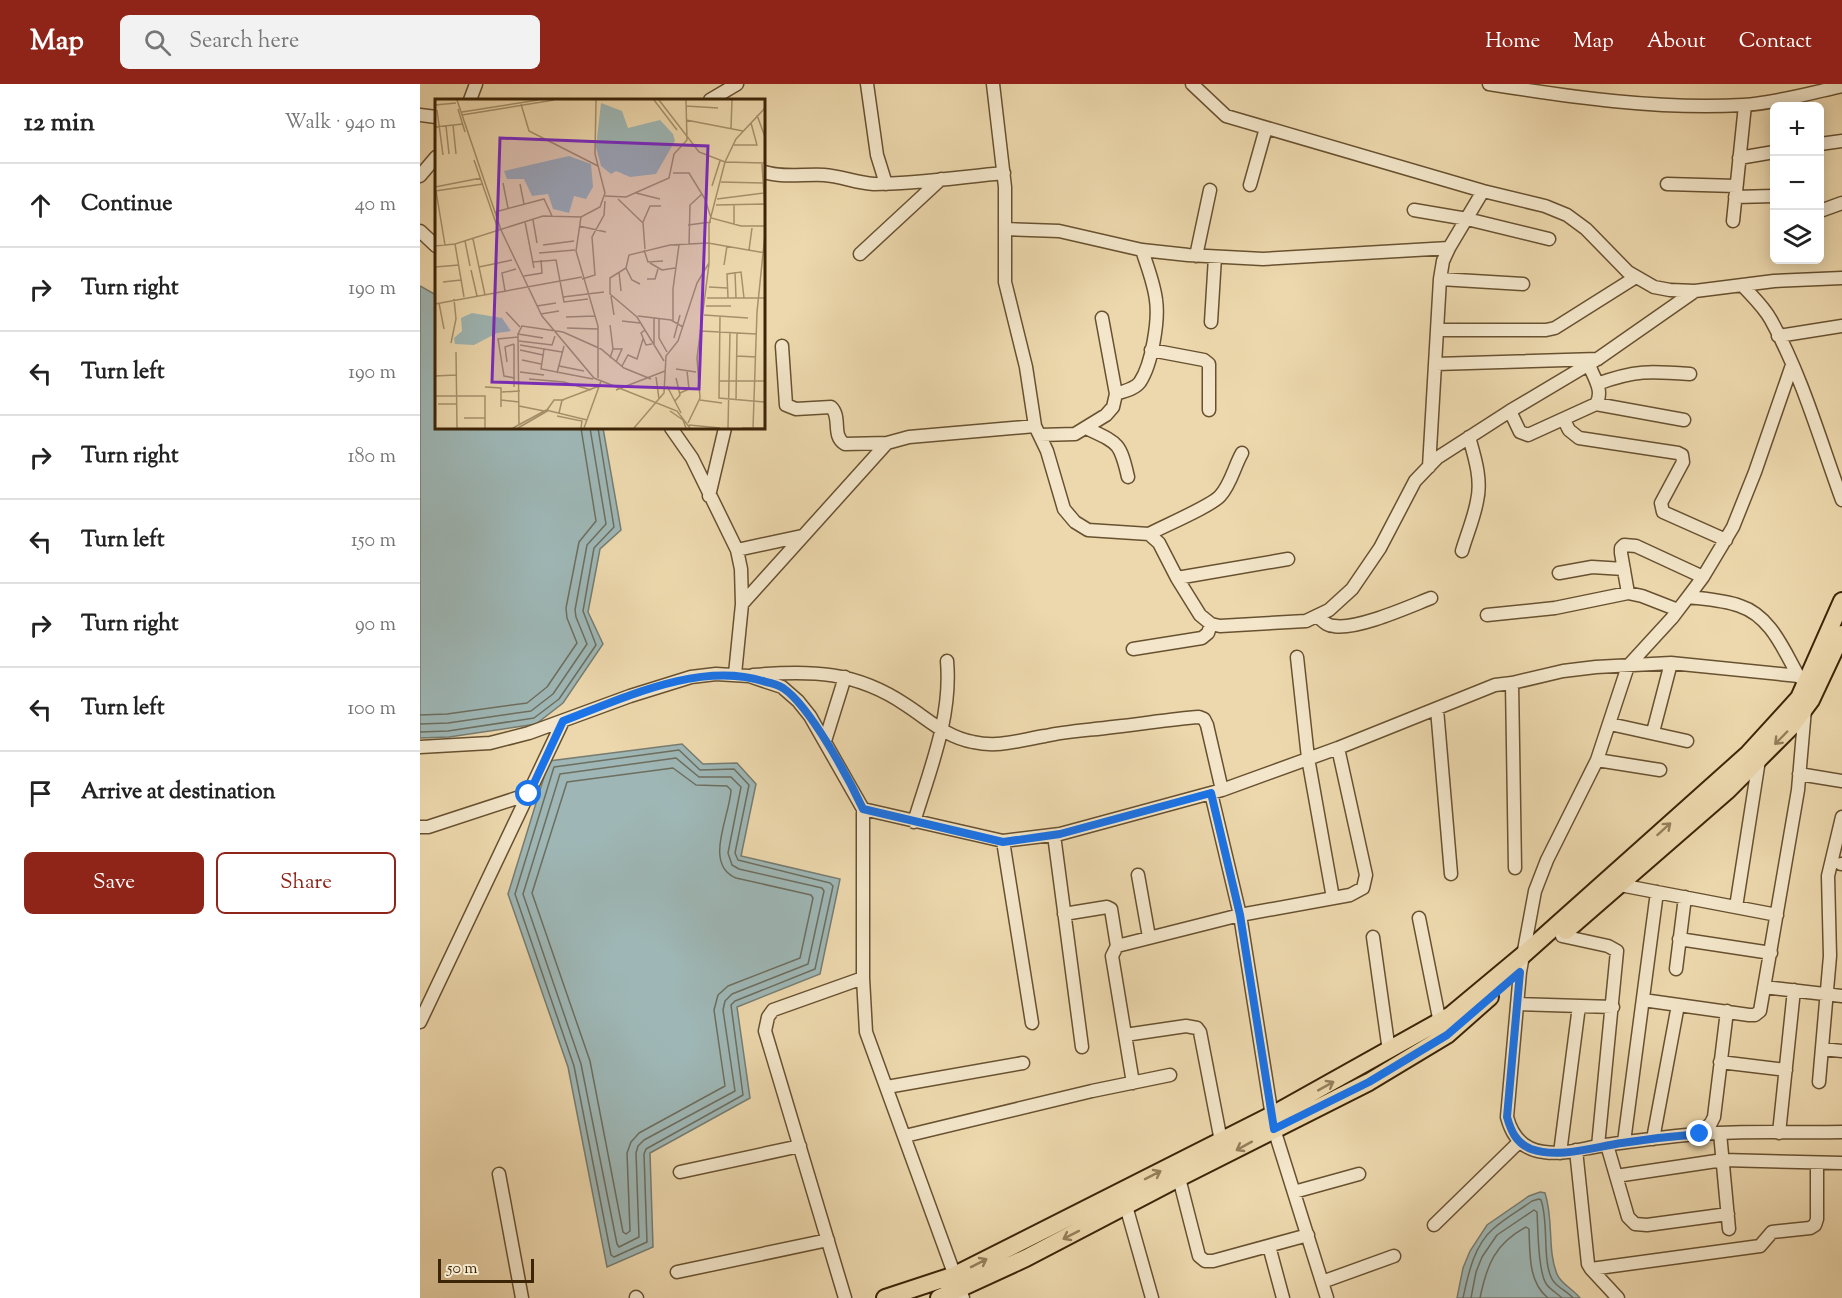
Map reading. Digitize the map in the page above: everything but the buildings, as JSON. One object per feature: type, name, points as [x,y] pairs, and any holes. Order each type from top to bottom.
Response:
[{"type":"main road","points":[[885,1298],[960,1287],[1126,1206],[1228,1155],[1273,1122],[1389,1051],[1440,1023],[1523,955],[1748,754],[1799,698],[1804,677],[1829,663],[1842,603]]},
{"type":"main road","points":[[939,1298],[1221,1141],[1369,1082],[1447,1035],[1727,791],[1759,760],[1791,727],[1811,700],[1842,634]]},
{"type":"street","points":[[470,99],[476,84]]},
{"type":"street","points":[[712,99],[737,84]]},
{"type":"street","points":[[867,84],[877,155],[886,184]]},
{"type":"street","points":[[993,84],[1004,173],[1005,282],[1026,367],[1038,431],[1064,509],[1075,522],[1088,530],[1149,534],[1219,498],[1228,485],[1242,453]]},
{"type":"street","points":[[1192,84],[1226,116],[1483,191],[1545,206],[1567,215],[1586,229],[1628,272],[1654,287],[1695,291],[1774,280],[1842,278]]},
{"type":"street","points":[[1489,84],[1606,100],[1660,104],[1744,105],[1842,86]]},
{"type":"street","points":[[1733,221],[1744,105]]},
{"type":"street","points":[[420,115],[435,117]]},
{"type":"street","points":[[1250,185],[1266,128]]},
{"type":"street","points":[[1824,143],[1842,141]]},
{"type":"street","points":[[1739,158],[1770,153]]},
{"type":"street","points":[[420,176],[435,158]]},
{"type":"street","points":[[765,172],[790,176],[828,175],[846,181],[886,184],[1004,173]]},
{"type":"street","points":[[860,254],[941,179]]},
{"type":"street","points":[[1667,184],[1770,195]]},
{"type":"street","points":[[1196,256],[1210,190]]},
{"type":"street","points":[[1429,467],[1443,261],[1483,191]]},
{"type":"street","points":[[1824,211],[1842,204]]},
{"type":"street","points":[[1414,210],[1467,219],[1548,239]]},
{"type":"street","points":[[1005,229],[1059,231],[1142,250],[1196,256],[1263,259],[1449,248]]},
{"type":"street","points":[[420,231],[435,245]]},
{"type":"street","points":[[1116,394],[1130,390],[1140,382],[1156,327],[1156,298],[1142,250]]},
{"type":"street","points":[[1211,322],[1215,256]]},
{"type":"street","points":[[1825,279],[1842,267]]},
{"type":"street","points":[[1438,330],[1546,330],[1556,328],[1636,277]]},
{"type":"street","points":[[1440,279],[1523,284]]},
{"type":"street","points":[[1742,285],[1770,318],[1779,336],[1842,500]]},
{"type":"street","points":[[1149,534],[1159,543],[1177,579],[1200,615],[1211,624],[1221,626],[1294,623],[1318,617],[1352,589],[1380,548],[1415,482],[1437,458],[1510,411],[1594,362],[1695,291]]},
{"type":"street","points":[[782,346],[786,405],[796,409],[831,406],[836,414],[837,435],[845,444],[887,443],[909,437],[1038,431],[1075,434],[1106,415],[1113,407],[1116,394],[1102,318]]},
{"type":"street","points":[[1779,336],[1842,326]]},
{"type":"street","points":[[1151,350],[1204,360],[1209,364],[1209,410]]},
{"type":"street","points":[[1436,364],[1594,362]]},
{"type":"street","points":[[1510,411],[1523,434],[1528,435],[1596,404],[1600,398],[1594,362]]},
{"type":"street","points":[[1792,365],[1755,472],[1733,527],[1703,577],[1688,597],[1628,666],[1597,760],[1547,860],[1535,891],[1520,972],[1507,1117],[1511,1131],[1519,1142],[1528,1148],[1560,1153],[1624,1142],[1700,1134],[1842,1132]]},
{"type":"street","points":[[1597,384],[1638,372],[1690,374]]},
{"type":"street","points":[[1596,404],[1684,420]]},
{"type":"street","points":[[1564,420],[1569,430],[1579,438],[1675,452],[1682,455],[1683,462],[1661,503],[1661,509],[1726,540]]},
{"type":"street","points":[[1086,428],[1115,441],[1123,454],[1128,477]]},
{"type":"street","points":[[672,429],[692,458],[737,550],[741,570],[742,604],[735,674]]},
{"type":"street","points":[[709,496],[725,429]]},
{"type":"street","points":[[1461,550],[1478,501],[1479,484],[1469,437]]},
{"type":"street","points":[[742,604],[887,443]]},
{"type":"street","points":[[737,550],[802,536]]},
{"type":"street","points":[[1628,593],[1621,548],[1629,544],[1703,577]]},
{"type":"street","points":[[1177,579],[1288,559]]},
{"type":"street","points":[[1559,573],[1592,567],[1624,569]]},
{"type":"street","points":[[1487,615],[1555,608],[1628,593],[1678,610]]},
{"type":"street","points":[[1688,597],[1739,606],[1755,614],[1767,624],[1804,677]]},
{"type":"street","points":[[1318,617],[1335,627],[1350,625],[1431,598]]},
{"type":"street","points":[[1133,648],[1202,638],[1208,633],[1211,624]]},
{"type":"street","points":[[1298,657],[1308,758],[1333,898]]},
{"type":"street","points":[[914,822],[942,731],[949,682],[947,661]]},
{"type":"street","points":[[863,809],[1003,842],[1054,835],[1217,792],[1338,748],[1495,685],[1563,671],[1671,663],[1804,677]]},
{"type":"street","points":[[1653,732],[1671,663]]},
{"type":"street","points":[[749,676],[803,672],[845,677],[883,691],[942,731],[975,743],[1005,745],[1045,736],[1199,717],[1204,719],[1207,725],[1240,915],[1273,1122],[1327,1298]]},
{"type":"street","points":[[420,747],[490,743],[529,733],[630,696],[691,677],[716,674],[749,676],[782,687],[790,694],[810,716],[863,809],[863,978],[866,1032],[960,1287]]},
{"type":"street","points":[[825,741],[845,677]]},
{"type":"street","points":[[1512,683],[1515,868]]},
{"type":"street","points":[[1643,1000],[1755,1015],[1760,1011],[1799,774],[1805,708]]},
{"type":"street","points":[[1437,709],[1451,874]]},
{"type":"street","points":[[420,1022],[563,721]]},
{"type":"street","points":[[1610,724],[1688,741]]},
{"type":"street","points":[[1117,946],[1240,915],[1333,898],[1358,892],[1364,888],[1366,875],[1338,748]]},
{"type":"street","points":[[1597,760],[1660,771]]},
{"type":"street","points":[[1736,907],[1759,760]]},
{"type":"street","points":[[1799,774],[1842,781]]},
{"type":"street","points":[[420,826],[428,827],[529,794]]},
{"type":"street","points":[[1819,1082],[1830,956],[1828,876],[1842,817]]},
{"type":"street","points":[[1054,835],[1082,1047]]},
{"type":"street","points":[[1003,842],[1032,1023]]},
{"type":"street","points":[[1138,875],[1149,938]]},
{"type":"street","points":[[1620,885],[1777,915]]},
{"type":"street","points":[[1624,1142],[1657,892]]},
{"type":"street","points":[[1676,969],[1685,897]]},
{"type":"street","points":[[1064,914],[1107,907],[1111,909],[1117,946],[1112,956],[1132,1083]]},
{"type":"street","points":[[1419,918],[1440,1023]]},
{"type":"street","points":[[1562,936],[1608,946],[1617,951],[1603,1145],[1616,1176],[1628,1217],[1635,1224],[1647,1225],[1728,1214]]},
{"type":"street","points":[[1373,937],[1389,1051]]},
{"type":"street","points":[[1679,939],[1771,953]]},
{"type":"street","points":[[844,1298],[765,1031],[768,1017],[773,1010],[863,978]]},
{"type":"street","points":[[1764,987],[1842,996]]},
{"type":"street","points":[[1779,1133],[1794,990]]},
{"type":"street","points":[[1517,1004],[1613,1007]]},
{"type":"street","points":[[1653,1139],[1678,1005]]},
{"type":"street","points":[[1560,1153],[1579,1006]]},
{"type":"street","points":[[1700,1134],[1714,1118],[1727,1011]]},
{"type":"street","points":[[1125,1035],[1186,1026],[1197,1028],[1200,1032],[1221,1141]]},
{"type":"street","points":[[1822,1049],[1842,1051]]},
{"type":"street","points":[[1720,1062],[1786,1070]]},
{"type":"street","points":[[887,1087],[1023,1063]]},
{"type":"street","points":[[905,1136],[1170,1075]]},
{"type":"street","points":[[1720,1133],[1729,1229]]},
{"type":"street","points":[[1434,1226],[1519,1142]]},
{"type":"street","points":[[680,1172],[800,1146]]},
{"type":"street","points":[[1576,1150],[1587,1264],[1618,1298]]},
{"type":"street","points":[[1616,1176],[1723,1160],[1842,1163]]},
{"type":"street","points":[[1591,1269],[1760,1246],[1772,1232],[1810,1228],[1815,1225],[1817,1219],[1817,1163]]},
{"type":"street","points":[[499,1174],[522,1298]]},
{"type":"street","points":[[1294,1192],[1359,1174]]},
{"type":"street","points":[[1179,1178],[1199,1256],[1205,1261],[1213,1261],[1308,1235]]},
{"type":"street","points":[[1126,1206],[1152,1298]]},
{"type":"street","points":[[678,1272],[828,1240]]},
{"type":"street","points":[[1269,1246],[1283,1298]]},
{"type":"street","points":[[1322,1282],[1394,1256]]},
{"type":"water","points":[[420,286],[435,294],[435,429],[603,429],[621,530],[600,549],[588,612],[603,644],[563,703],[536,724],[449,737],[420,738]]},
{"type":"water","points":[[682,744],[703,764],[737,763],[756,784],[741,856],[840,879],[820,974],[737,1007],[750,1098],[650,1153],[653,1247],[607,1267],[568,1067],[508,894],[549,761]]},
{"type":"water","points":[[1540,1192],[1545,1193],[1548,1203],[1552,1255],[1557,1274],[1580,1298],[1457,1298],[1463,1268],[1470,1251],[1487,1225],[1529,1196]]},
{"type":"route","points":[[529,794],[563,721],[630,696],[691,677],[716,674],[749,676],[782,687],[798,701],[810,716],[863,809],[990,840],[1003,842],[1060,834],[1211,793],[1240,915],[1274,1129],[1369,1082],[1447,1035],[1520,972],[1507,1117],[1511,1131],[1519,1142],[1528,1148],[1560,1153],[1642,1140],[1700,1134]]}]
